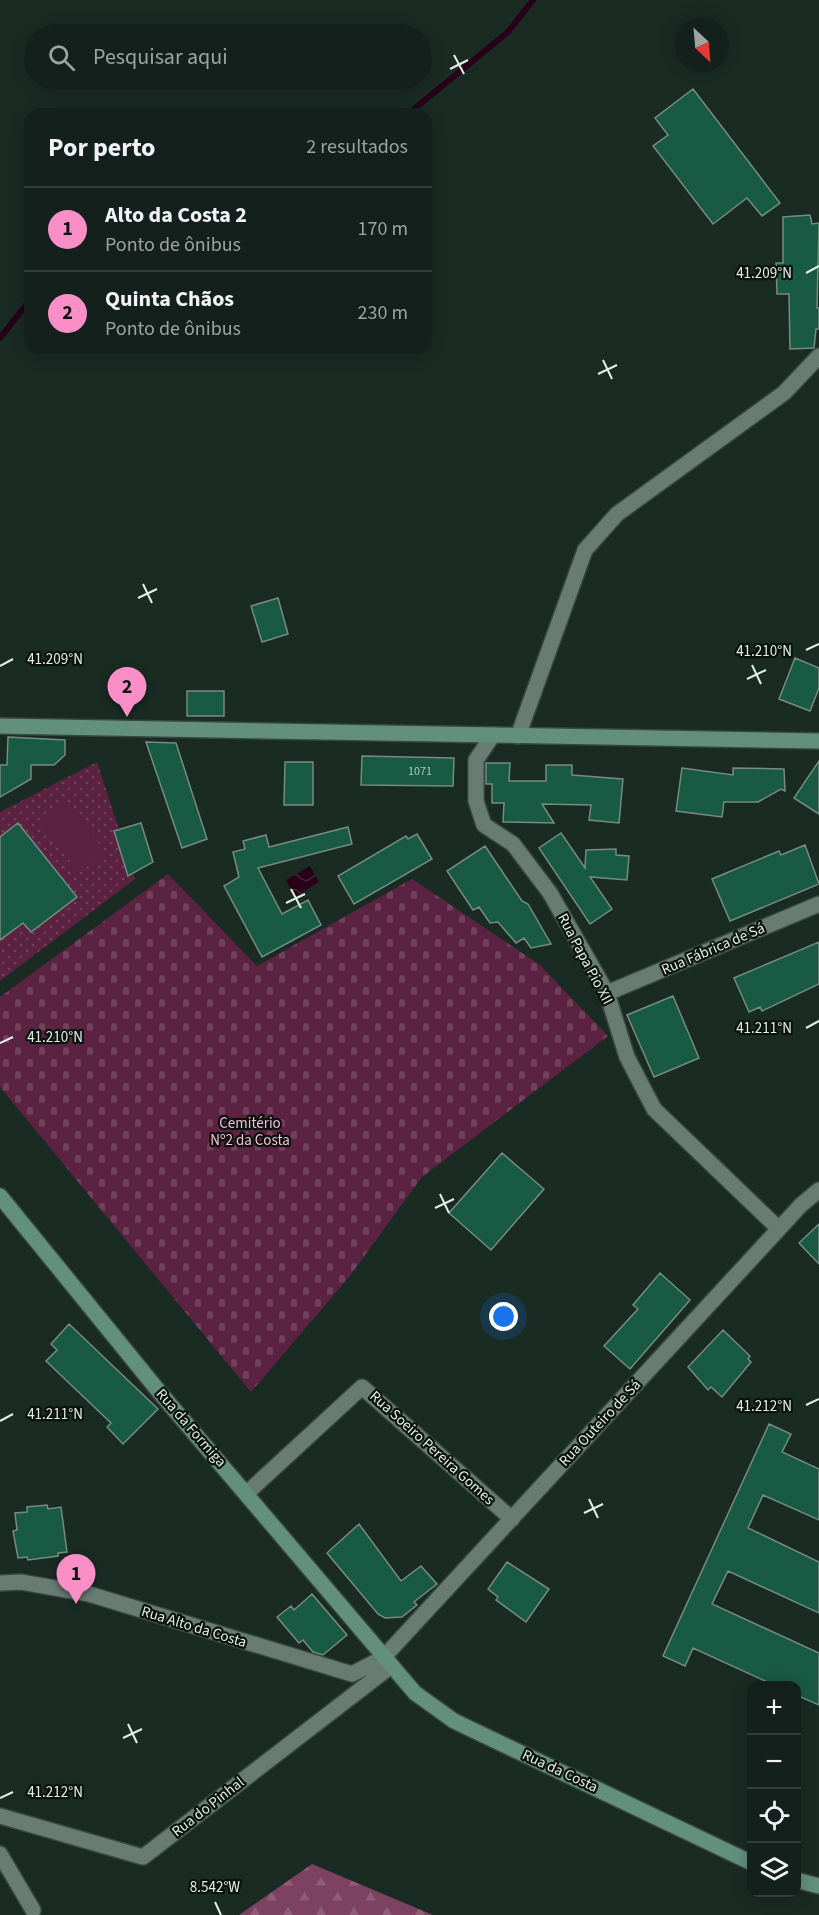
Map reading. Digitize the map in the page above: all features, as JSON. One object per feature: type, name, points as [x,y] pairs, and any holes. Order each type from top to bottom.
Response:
[{"type":"street","points":[[518,736],[585,550],[617,514],[784,393],[819,356]]},
{"type":"street","points":[[0,726],[819,741]]},
{"type":"street","name":"Rua Papa Pio XII","points":[[493,735],[476,760],[476,801],[484,825],[513,844],[550,893],[607,993],[627,1057],[654,1109],[779,1229]]},
{"type":"street","name":"Rua Fábrica de Sá","points":[[607,993],[819,904]]},
{"type":"street","name":"Rua Outeiro de Sá","points":[[387,1662],[512,1519],[779,1229],[819,1190]]},
{"type":"street","name":"Rua da Formiga","points":[[0,1196],[140,1368],[387,1662]]},
{"type":"street","name":"Rua Soeiro Pereira Gomes","points":[[247,1493],[363,1387],[512,1519]]},
{"type":"street","name":"Rua Alto da Costa","points":[[0,1583],[21,1582],[89,1594],[352,1674],[387,1662]]},
{"type":"street","name":"Rua do Pinhal","points":[[0,1816],[143,1857],[387,1662]]},
{"type":"street","name":"Rua da Costa","points":[[387,1662],[415,1693],[454,1721],[747,1861]]},
{"type":"street","points":[[0,1854],[33,1910]]},
{"type":"street","points":[[801,1881],[819,1886]]},
{"type":"green space","points":[[97,762],[135,879],[0,981],[0,812]]},
{"type":"green space","points":[[64,800],[106,852],[79,873],[38,821]]},
{"type":"green space","name":"Cemitério Nº2 da Costa","points":[[168,874],[257,966],[412,879],[540,965],[608,1036],[422,1177],[349,1277],[251,1392],[0,1087],[0,997]]},
{"type":"green space","points":[[312,1864],[433,1915],[239,1915]]},
{"type":"water","points":[[310,866],[319,882],[295,897],[286,880]]},
{"type":"building","points":[[693,89],[780,203],[762,216],[747,198],[713,224],[653,146],[668,135],[655,118]]},
{"type":"building","points":[[810,215],[812,224],[819,223],[817,308],[819,308],[819,329],[816,329],[814,348],[790,349],[789,294],[777,294],[776,263],[783,263],[783,217]]},
{"type":"building","points":[[278,598],[288,634],[262,642],[251,606]]},
{"type":"building","points":[[795,658],[819,668],[819,688],[810,711],[779,699]]},
{"type":"building","points":[[187,691],[224,691],[224,716],[187,716]]},
{"type":"building","points":[[8,737],[65,740],[65,755],[54,765],[31,765],[31,779],[0,797],[0,765],[7,765]]},
{"type":"building","points":[[146,742],[176,743],[207,839],[182,848]]},
{"type":"building","points":[[362,756],[454,758],[453,786],[361,785]]},
{"type":"building","points":[[819,761],[819,814],[794,798]]},
{"type":"building","points":[[285,762],[313,762],[313,805],[284,805]]},
{"type":"building","points":[[486,763],[510,763],[509,781],[546,781],[546,765],[572,765],[572,775],[623,779],[619,823],[589,820],[591,805],[542,804],[554,823],[503,822],[504,803],[492,803],[492,784],[486,784]]},
{"type":"building","points":[[682,768],[733,775],[733,768],[784,769],[785,791],[781,789],[758,802],[724,802],[722,817],[676,811]]},
{"type":"building","points":[[18,823],[77,897],[31,932],[23,923],[0,940],[0,837]]},
{"type":"building","points":[[141,823],[153,862],[128,876],[114,831]]},
{"type":"building","points":[[348,827],[352,844],[258,868],[282,914],[308,900],[321,925],[262,957],[224,886],[239,877],[233,852],[245,849],[243,841],[266,835],[269,847]]},
{"type":"building","points":[[561,833],[585,868],[586,850],[616,849],[616,855],[629,856],[627,880],[590,877],[612,909],[590,924],[539,848]]},
{"type":"building","points":[[417,834],[432,859],[354,904],[338,876],[406,836],[408,839]]},
{"type":"building","points":[[805,845],[819,884],[730,921],[712,879],[779,851],[781,855]]},
{"type":"building","points":[[485,846],[522,901],[528,904],[551,944],[531,948],[524,938],[516,943],[498,922],[490,923],[479,907],[473,910],[447,871]]},
{"type":"building","points":[[819,942],[819,984],[762,1011],[760,1007],[749,1012],[734,978]]},
{"type":"building","points":[[673,996],[699,1058],[654,1077],[627,1015]]},
{"type":"building","points":[[502,1153],[544,1189],[491,1250],[449,1213]]},
{"type":"building","points":[[819,1224],[819,1264],[799,1243]]},
{"type":"building","points":[[660,1273],[690,1300],[630,1369],[604,1346],[638,1309],[633,1305]]},
{"type":"building","points":[[69,1324],[158,1409],[123,1444],[107,1427],[111,1423],[46,1361],[57,1350],[51,1344]]},
{"type":"building","points":[[723,1330],[750,1356],[748,1359],[751,1362],[722,1397],[711,1387],[708,1390],[688,1367]]},
{"type":"building","points":[[769,1424],[791,1434],[782,1452],[819,1469],[819,1520],[763,1495],[748,1528],[819,1562],[819,1613],[728,1571],[712,1604],[819,1653],[819,1705],[801,1697],[801,1681],[765,1681],[693,1648],[685,1666],[663,1656]]},
{"type":"building","points":[[47,1505],[48,1509],[61,1507],[67,1552],[58,1553],[58,1556],[28,1560],[27,1557],[18,1558],[13,1531],[17,1530],[15,1513],[27,1512],[27,1507]]},
{"type":"building","points":[[359,1524],[401,1581],[421,1566],[437,1584],[414,1602],[417,1605],[402,1617],[385,1618],[378,1614],[327,1553]]},
{"type":"building","points":[[507,1562],[549,1589],[526,1622],[496,1600],[498,1597],[488,1589]]},
{"type":"building","points":[[312,1594],[347,1635],[323,1655],[313,1652],[303,1640],[299,1643],[277,1617],[291,1606],[294,1610]]},
{"type":"waterway","points":[[415,108],[508,32],[533,0]]},
{"type":"waterway","points":[[0,338],[24,308]]},
{"type":"place","name":"Quinta Chãos","points":[[127,717]]},
{"type":"place","name":"Alto da Costa 2","points":[[76,1604]]}]
